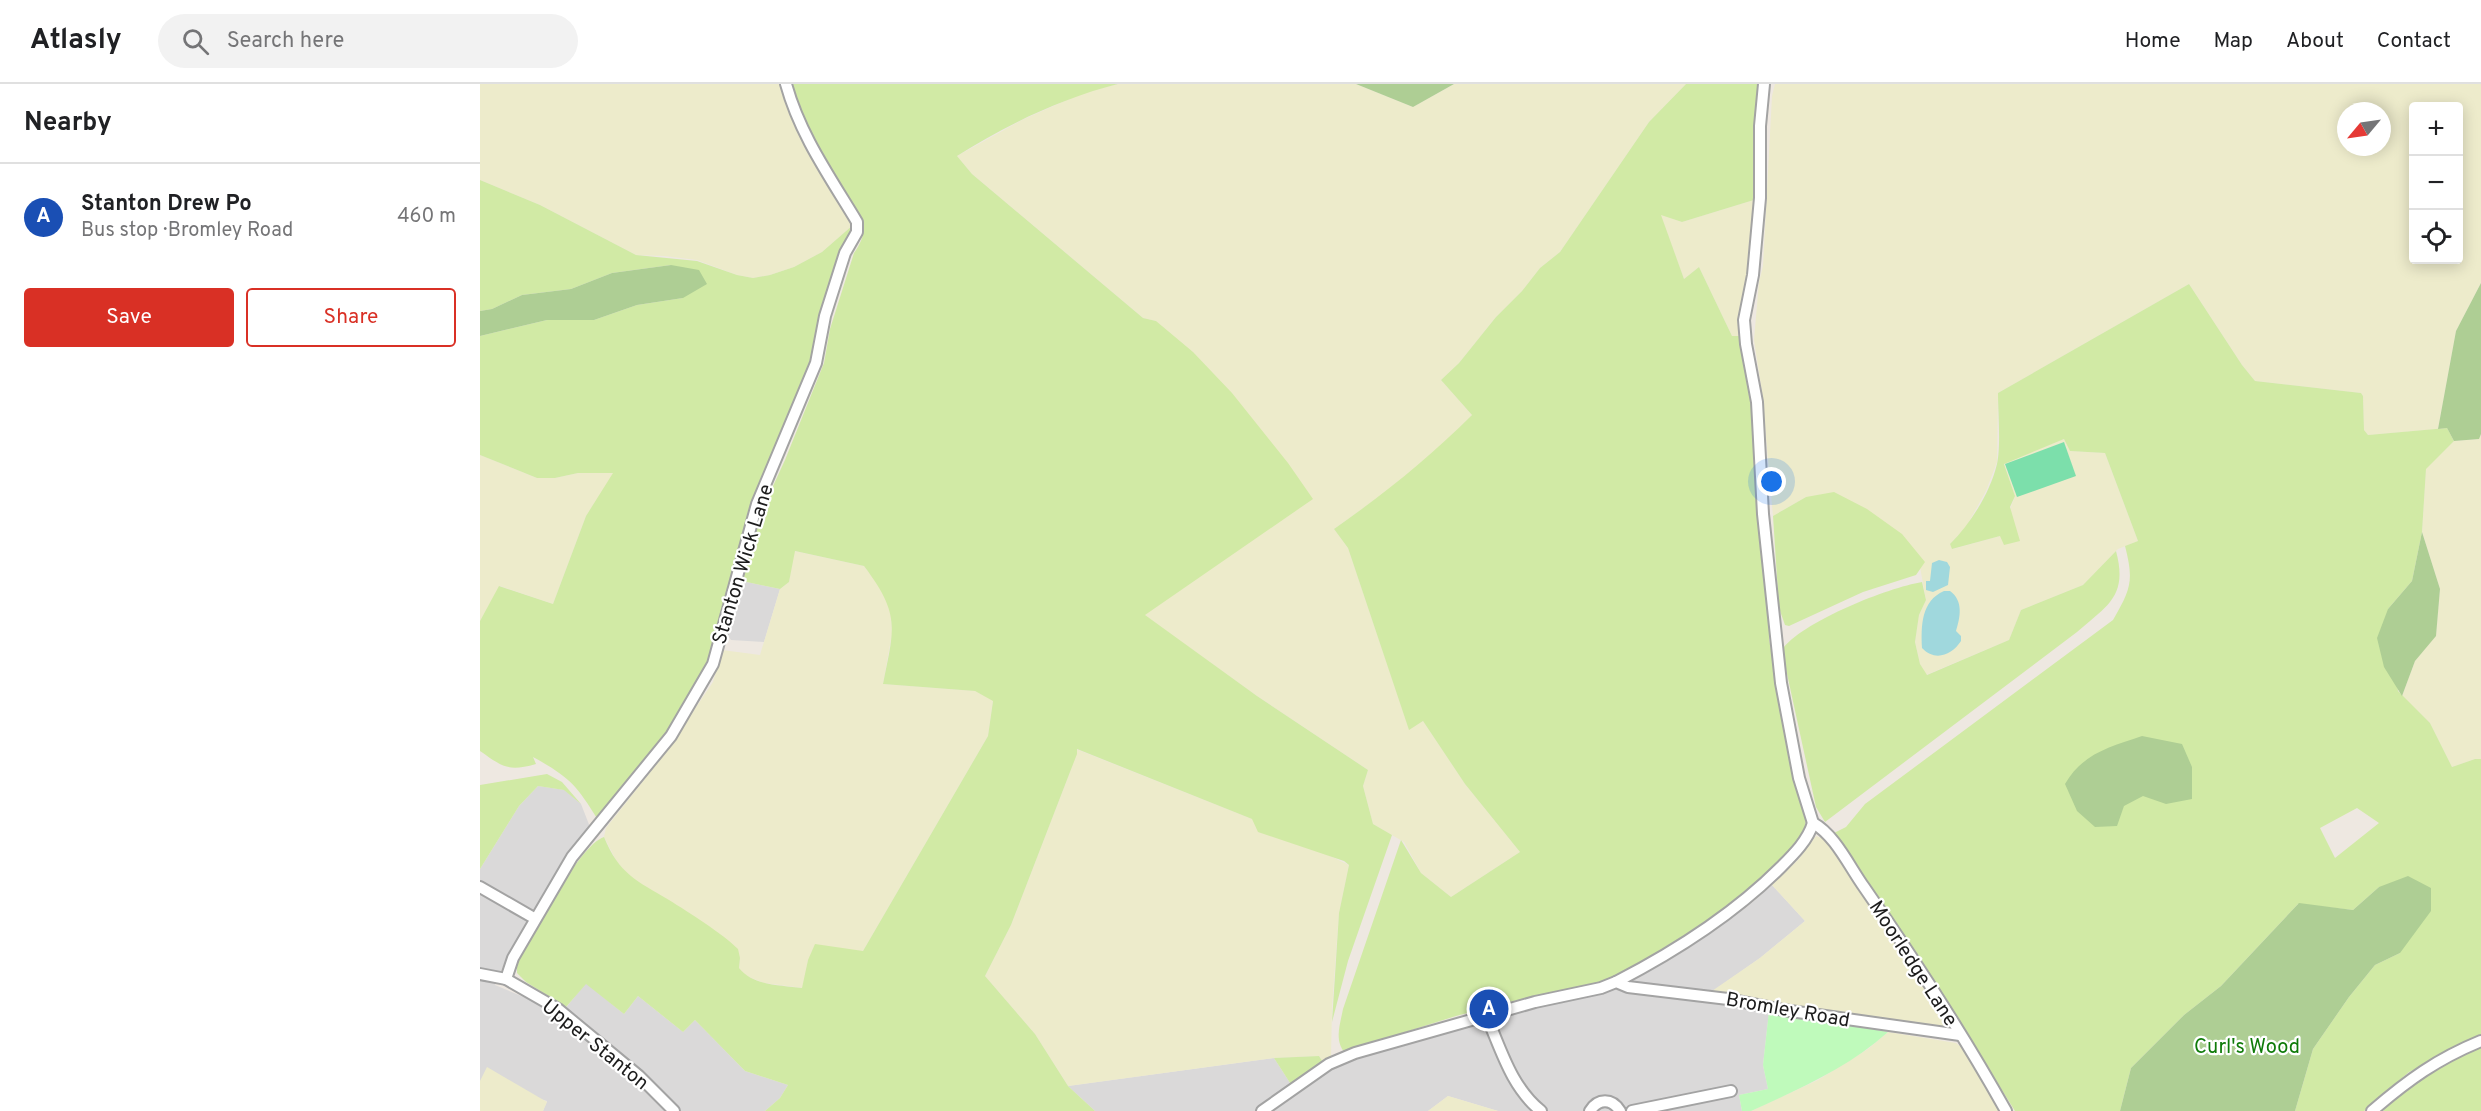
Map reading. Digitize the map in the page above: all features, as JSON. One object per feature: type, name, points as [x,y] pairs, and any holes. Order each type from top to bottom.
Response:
[{"type":"street","name":"Stanton Wick Lane","points":[[506,979],[513,958],[534,918],[572,857],[671,736],[713,664],[757,504],[816,363],[825,316],[845,253],[857,232],[857,222],[817,158],[792,106],[786,84]]},
{"type":"street","points":[[1262,1111],[1338,1060],[1486,1015],[1601,988],[1616,982],[1736,910],[1790,858],[1810,831],[1813,823],[1800,778],[1781,682],[1763,514],[1756,402],[1744,320],[1753,275],[1760,198],[1760,126],[1764,84]]},
{"type":"street","name":"Moorledge Lane","points":[[1813,823],[1822,828],[1929,982],[2006,1111]]},
{"type":"street","points":[[480,887],[534,918]]},
{"type":"street","name":"Upper Stanton","points":[[480,975],[506,979],[558,1009],[639,1076],[674,1111]]},
{"type":"street","name":"Bromley Road","points":[[1616,982],[1628,987],[1728,999],[1784,1011],[1960,1035]]},
{"type":"street","points":[[1486,1015],[1516,1084],[1541,1111]]},
{"type":"street","points":[[2372,1111],[2427,1067],[2481,1041]]},
{"type":"street","points":[[1632,1111],[1731,1091]]},
{"type":"street","points":[[1590,1111],[1596,1103],[1606,1101],[1615,1104],[1620,1111]]},
{"type":"shaded area","points":[[480,84],[782,84],[785,99],[814,160],[853,225],[822,252],[794,267],[753,278],[737,275],[697,260],[636,255],[540,205],[480,180]]},
{"type":"shaded area","points":[[1118,84],[1356,84],[1413,107],[1454,84],[1686,84],[1649,122],[1560,252],[1540,268],[1459,363],[1441,380],[1472,415],[1435,452],[1386,492],[1334,529],[1348,548],[1409,729],[1423,721],[1465,784],[1520,852],[1451,897],[1421,873],[1404,842],[1373,824],[1363,786],[1368,770],[1257,696],[1144,615],[1312,498],[1156,321],[1143,318],[972,174],[957,156],[1022,120],[1085,92]]},
{"type":"shaded area","points":[[1775,84],[2481,84],[2481,283],[2456,331],[2438,429],[2368,435],[2364,430],[2361,393],[2255,381],[2189,284],[1998,393],[1997,462],[1986,491],[1966,527],[1950,544],[1953,549],[2000,536],[2015,496],[2004,463],[2064,439],[2070,451],[2105,453],[2138,541],[2118,549],[2083,585],[2021,610],[2009,640],[1926,675],[1920,664],[1915,642],[1919,615],[1926,600],[1920,567],[1806,497],[1773,516],[1762,392],[1754,340],[1759,282],[1763,266],[1772,96]]},
{"type":"shaded area","points":[[1757,199],[1751,262],[1738,323],[1741,336],[1732,336],[1699,267],[1684,279],[1660,214],[1682,222]]},
{"type":"shaded area","points":[[2481,434],[2481,759],[2452,767],[2430,723],[2402,696],[2415,661],[2436,635],[2440,589],[2422,532],[2426,468],[2454,441],[2479,439]]},
{"type":"shaded area","points":[[480,455],[537,478],[555,478],[578,473],[614,473],[586,516],[553,604],[500,586],[480,621]]},
{"type":"shaded area","points":[[794,551],[864,566],[880,587],[891,610],[892,634],[883,684],[975,691],[993,700],[988,736],[863,951],[808,960],[803,988],[764,983],[744,975],[739,968],[740,958],[715,932],[631,878],[617,862],[604,837],[606,828],[663,756],[713,682],[722,650],[760,655],[780,589],[789,582]]},
{"type":"shaded area","points":[[742,581],[780,589],[764,642],[731,640],[727,634]]},
{"type":"shaded area","points":[[1076,749],[1252,819],[1349,865],[1339,913],[1332,1007],[1331,1058],[1324,1064],[1319,1056],[1274,1058],[1068,1086],[1035,1034],[985,976],[1011,925],[1070,772]]},
{"type":"shaded area","points":[[538,786],[565,790],[581,804],[590,827],[508,955],[495,985],[526,998],[559,1016],[586,983],[624,1014],[638,996],[683,1032],[695,1020],[745,1071],[788,1085],[780,1098],[765,1111],[543,1111],[547,1101],[480,1081],[480,869],[519,806]]},
{"type":"shaded area","points":[[1816,836],[1824,839],[1935,998],[1951,1028],[1949,1031],[1712,991],[1760,958],[1805,921],[1772,885],[1799,859]]},
{"type":"shaded area","points":[[1772,885],[1805,921],[1760,958],[1703,998],[1769,1011],[1763,1065],[1768,1089],[1739,1095],[1742,1111],[1498,1111],[1448,1096],[1428,1111],[1271,1111],[1332,1068],[1348,1060],[1649,970],[1698,941],[1747,907]]},
{"type":"shaded area","points":[[1888,1032],[1956,1043],[1965,1050],[2002,1111],[1751,1111],[1818,1080],[1868,1049]]},
{"type":"shaded area","points":[[1274,1058],[1292,1086],[1255,1111],[1095,1111],[1068,1086]]},
{"type":"shaded area","points":[[487,1067],[547,1102],[543,1111],[480,1111],[480,1081]]},
{"type":"shaded area","points":[[1448,1096],[1498,1111],[1428,1111]]},
{"type":"green space","points":[[793,84],[1118,84],[1055,105],[995,134],[957,156],[972,174],[1143,318],[1156,321],[1193,352],[1232,393],[1288,463],[1313,499],[1145,615],[1257,696],[1368,770],[1363,786],[1373,824],[1392,835],[1348,961],[1332,1022],[1339,913],[1349,865],[1344,861],[1258,832],[1252,819],[1077,749],[1011,925],[985,976],[1035,1034],[1068,1086],[1095,1111],[765,1111],[780,1098],[788,1085],[745,1071],[695,1020],[683,1032],[638,996],[624,1014],[586,984],[566,1007],[526,982],[517,973],[517,960],[557,892],[582,856],[604,837],[616,860],[630,875],[705,923],[738,949],[739,968],[745,974],[768,984],[802,988],[808,960],[815,944],[863,951],[988,736],[993,701],[975,691],[883,684],[890,649],[892,622],[884,597],[864,566],[795,551],[789,582],[780,589],[742,581],[762,510],[824,363],[830,329],[864,229],[863,220],[833,172],[803,116]]},
{"type":"green space","points":[[1356,84],[1454,84],[1413,107]]},
{"type":"green space","points":[[1686,84],[1760,84],[1757,199],[1682,222],[1661,215],[1684,279],[1699,267],[1732,336],[1741,336],[1751,405],[1771,633],[1769,639],[1798,796],[1806,820],[1804,833],[1780,862],[1728,908],[1627,972],[1604,983],[1509,1002],[1456,1016],[1345,1053],[1339,1038],[1343,1009],[1401,840],[1421,873],[1451,897],[1520,852],[1465,784],[1423,721],[1409,730],[1348,548],[1334,529],[1406,475],[1472,415],[1441,380],[1459,363],[1540,268],[1560,252],[1649,122]]},
{"type":"green space","points":[[480,180],[540,205],[636,255],[697,261],[753,278],[794,267],[822,252],[853,225],[812,367],[752,506],[708,665],[668,732],[598,820],[571,782],[545,764],[533,757],[536,764],[512,768],[480,751],[480,621],[499,586],[553,604],[586,516],[613,473],[578,473],[555,478],[537,478],[480,455],[480,336],[547,320],[594,320],[637,305],[683,298],[671,265],[612,273],[571,289],[522,295],[492,309],[480,311]]},
{"type":"green space","points":[[671,265],[699,270],[707,284],[683,298],[637,305],[594,320],[547,320],[480,336],[480,311],[492,309],[522,295],[571,289],[612,273]]},
{"type":"green space","points":[[2481,283],[2481,434],[2479,439],[2454,441],[2447,428],[2438,429],[2456,331]]},
{"type":"green space","points":[[2189,284],[2255,381],[2361,393],[2364,430],[2368,435],[2447,428],[2454,441],[2426,469],[2422,532],[2412,581],[2388,609],[2398,691],[2430,723],[2452,767],[2481,759],[2481,1038],[2409,1072],[2364,1111],[2295,1111],[2313,1049],[2349,997],[2375,965],[2400,953],[2379,887],[2353,910],[2298,904],[2221,986],[2184,1015],[2131,1068],[2120,1111],[2015,1111],[1932,978],[1832,834],[1846,827],[1865,804],[2113,620],[2124,600],[2130,577],[2125,546],[2138,541],[2105,453],[2070,451],[2064,439],[2004,464],[2015,496],[2010,507],[2020,541],[2004,545],[2000,536],[1952,549],[1950,544],[1979,507],[1994,475],[1999,448],[1998,393]],"holes":[[[2357,808],[2379,823],[2335,858],[2320,828]]]},
{"type":"green space","points":[[2064,442],[2076,476],[2017,497],[2005,464]]},
{"type":"green space","points":[[1834,492],[1867,509],[1902,534],[1925,562],[1916,575],[1863,592],[1789,626],[1785,625],[1779,608],[1773,516],[1806,497]]},
{"type":"green space","points":[[2422,532],[2440,589],[2436,636],[2415,661],[2402,696],[2384,667],[2377,638],[2388,609],[2412,581]]},
{"type":"green space","points":[[2116,551],[2119,566],[2117,589],[2113,598],[2098,614],[1825,822],[1816,807],[1784,660],[1784,647],[1810,626],[1848,607],[1889,591],[1922,582],[1926,600],[1919,615],[1915,642],[1920,664],[1927,675],[2009,640],[2021,610],[2083,585]]},
{"type":"green space","points":[[2142,736],[2182,744],[2192,767],[2192,799],[2166,804],[2143,796],[2124,806],[2117,826],[2095,827],[2077,811],[2065,784],[2080,765],[2098,752]]},
{"type":"green space","points":[[547,774],[562,782],[581,804],[564,790],[538,786],[519,806],[480,869],[480,785]]},
{"type":"green space","name":"Curl's Wood","points":[[2408,876],[2431,888],[2431,911],[2400,953],[2375,965],[2349,997],[2313,1049],[2295,1111],[2120,1111],[2131,1068],[2184,1015],[2221,986],[2299,903],[2353,910],[2379,887]]},
{"type":"green space","points":[[1769,1011],[1888,1032],[1873,1045],[1822,1077],[1751,1111],[1742,1111],[1739,1095],[1768,1089],[1763,1065]]},
{"type":"green space","points":[[2481,1048],[2481,1111],[2384,1111],[2381,1108],[2416,1081],[2441,1066]]},
{"type":"green space","points":[[1319,1056],[1324,1064],[1292,1086],[1274,1058]]},
{"type":"water","points":[[1939,560],[1947,562],[1950,567],[1948,585],[1933,592],[1926,590],[1926,581],[1930,581],[1932,563]]},
{"type":"water","points":[[1944,591],[1950,591],[1959,605],[1960,615],[1956,631],[1961,636],[1961,641],[1953,650],[1938,656],[1922,648],[1922,623],[1931,601]]},
{"type":"place","name":"Stanton Drew Po","points":[[1489,1009]]}]
